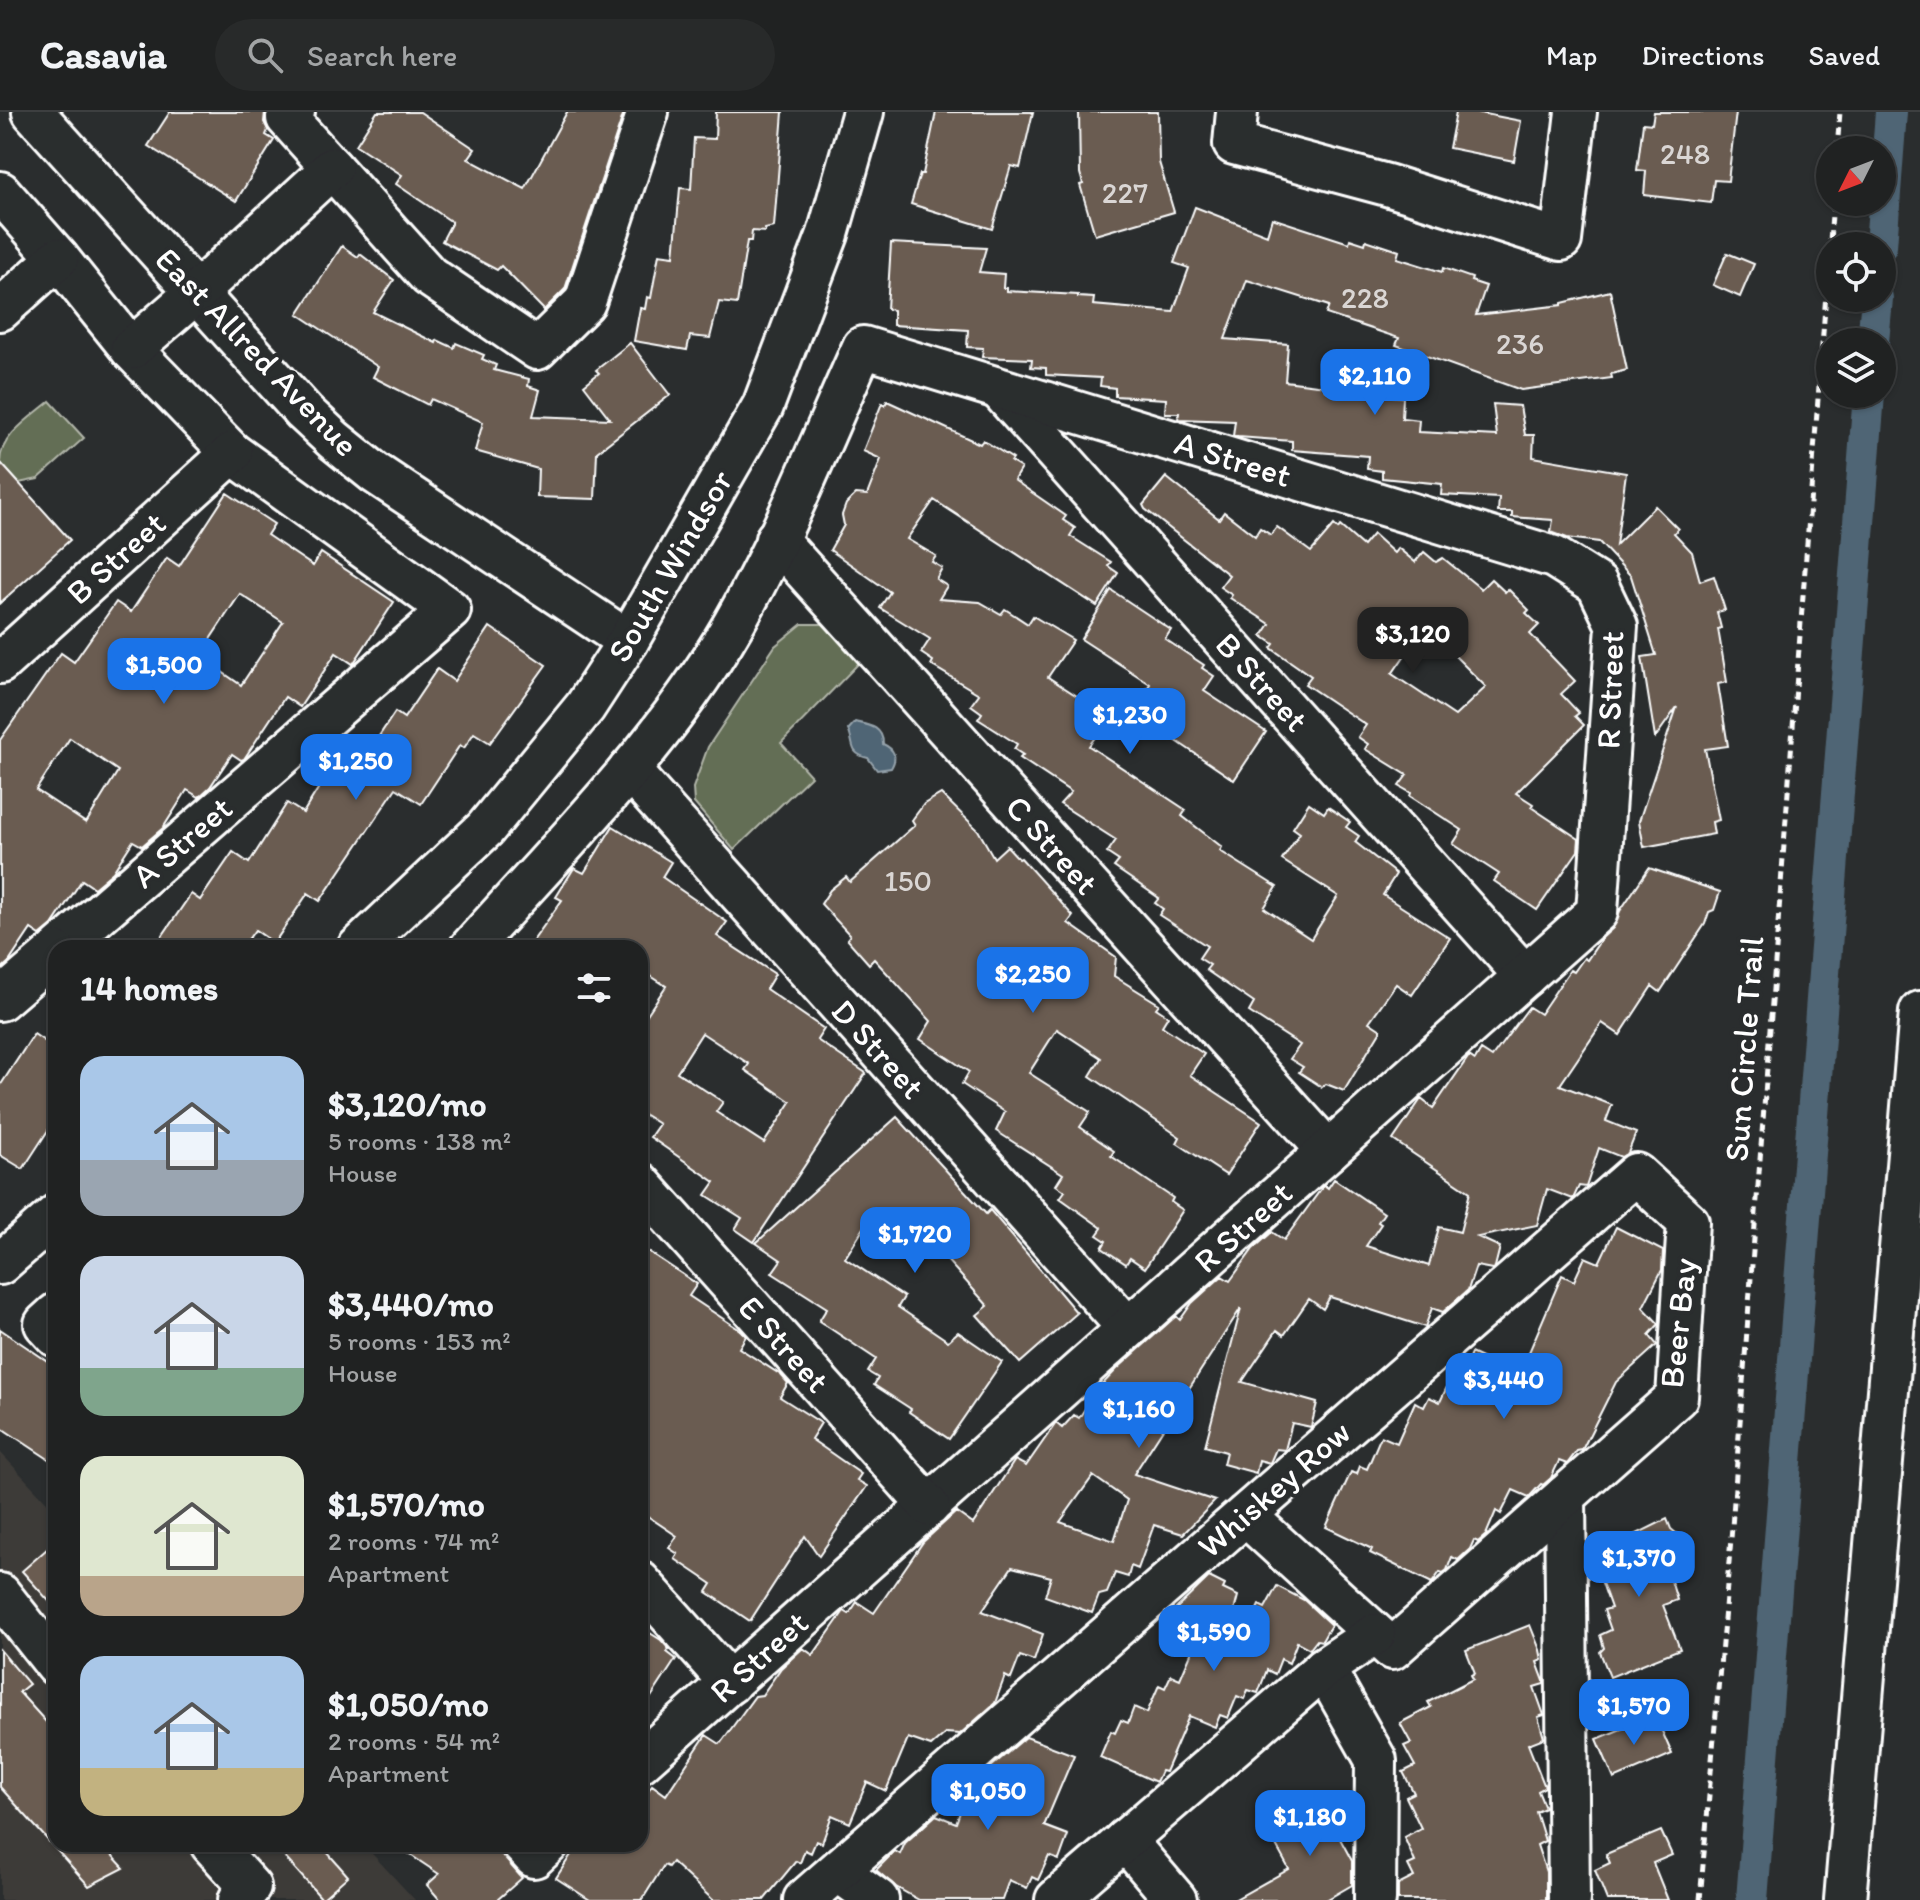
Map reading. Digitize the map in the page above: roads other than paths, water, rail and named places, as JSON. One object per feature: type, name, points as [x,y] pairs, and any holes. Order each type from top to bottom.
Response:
[{"type":"street","name":"East Allred Avenue","points":[[33,112],[304,412],[334,440],[375,473],[628,641]]},
{"type":"street","points":[[294,112],[287,118],[429,276],[537,349],[585,302],[648,112]]},
{"type":"street","name":"South Windsor","points":[[367,940],[485,829],[585,707],[628,641],[763,406],[828,234],[863,112]]},
{"type":"street","points":[[1237,112],[1234,144],[1387,185],[1561,240],[1576,112]]},
{"type":"street","points":[[131,349],[332,168]]},
{"type":"street","points":[[0,192],[131,349],[232,453]]},
{"type":"street","points":[[0,310],[58,258]]},
{"type":"street","name":"A Street","points":[[776,539],[863,347],[1554,557],[1597,584]]},
{"type":"street","name":"B Street","points":[[998,388],[1525,976]]},
{"type":"street","name":"A Street","points":[[70,940],[450,610],[232,453]]},
{"type":"street","name":"B Street","points":[[0,663],[232,453]]},
{"type":"street","points":[[477,940],[629,770],[680,704],[743,607],[776,539]]},
{"type":"street","name":"C Street","points":[[776,539],[1328,1151]]},
{"type":"street","name":"R Street","points":[[648,1755],[1597,912],[1617,626],[1597,584]]},
{"type":"street","name":"D Street","points":[[629,770],[1128,1328]]},
{"type":"street","name":"A Street","points":[[0,1000],[48,959]]},
{"type":"street","points":[[1845,1900],[1920,1012]]},
{"type":"street","name":"Beer Bay","points":[[1565,1496],[1677,1397],[1688,1222],[1636,1174]]},
{"type":"street","name":"Whiskey Row","points":[[804,1900],[1636,1174]]},
{"type":"street","name":"E Street","points":[[648,1192],[929,1506]]},
{"type":"street","points":[[0,1264],[48,1222]]},
{"type":"street","points":[[1056,1900],[1324,1668],[1384,1642],[1565,1496]]},
{"type":"street","points":[[1565,1496],[1569,1900]]},
{"type":"street","points":[[1245,1515],[1384,1642]]},
{"type":"street","points":[[648,1591],[730,1683]]},
{"type":"street","points":[[0,1594],[48,1655]]},
{"type":"street","points":[[1324,1668],[1376,1760],[1375,1900]]},
{"type":"street","points":[[1125,1840],[1176,1900]]},
{"type":"street","points":[[218,1852],[250,1887],[239,1900]]},
{"type":"street","points":[[838,1871],[878,1900]]},
{"type":"water","points":[[855,722],[878,730],[883,744],[894,754],[891,768],[877,770],[868,758],[857,754],[848,730]]},
{"type":"waterway","points":[[1882,232],[1891,112]]},
{"type":"waterway","points":[[1874,328],[1876,312]]},
{"type":"waterway","points":[[1752,1900],[1868,408]]}]
